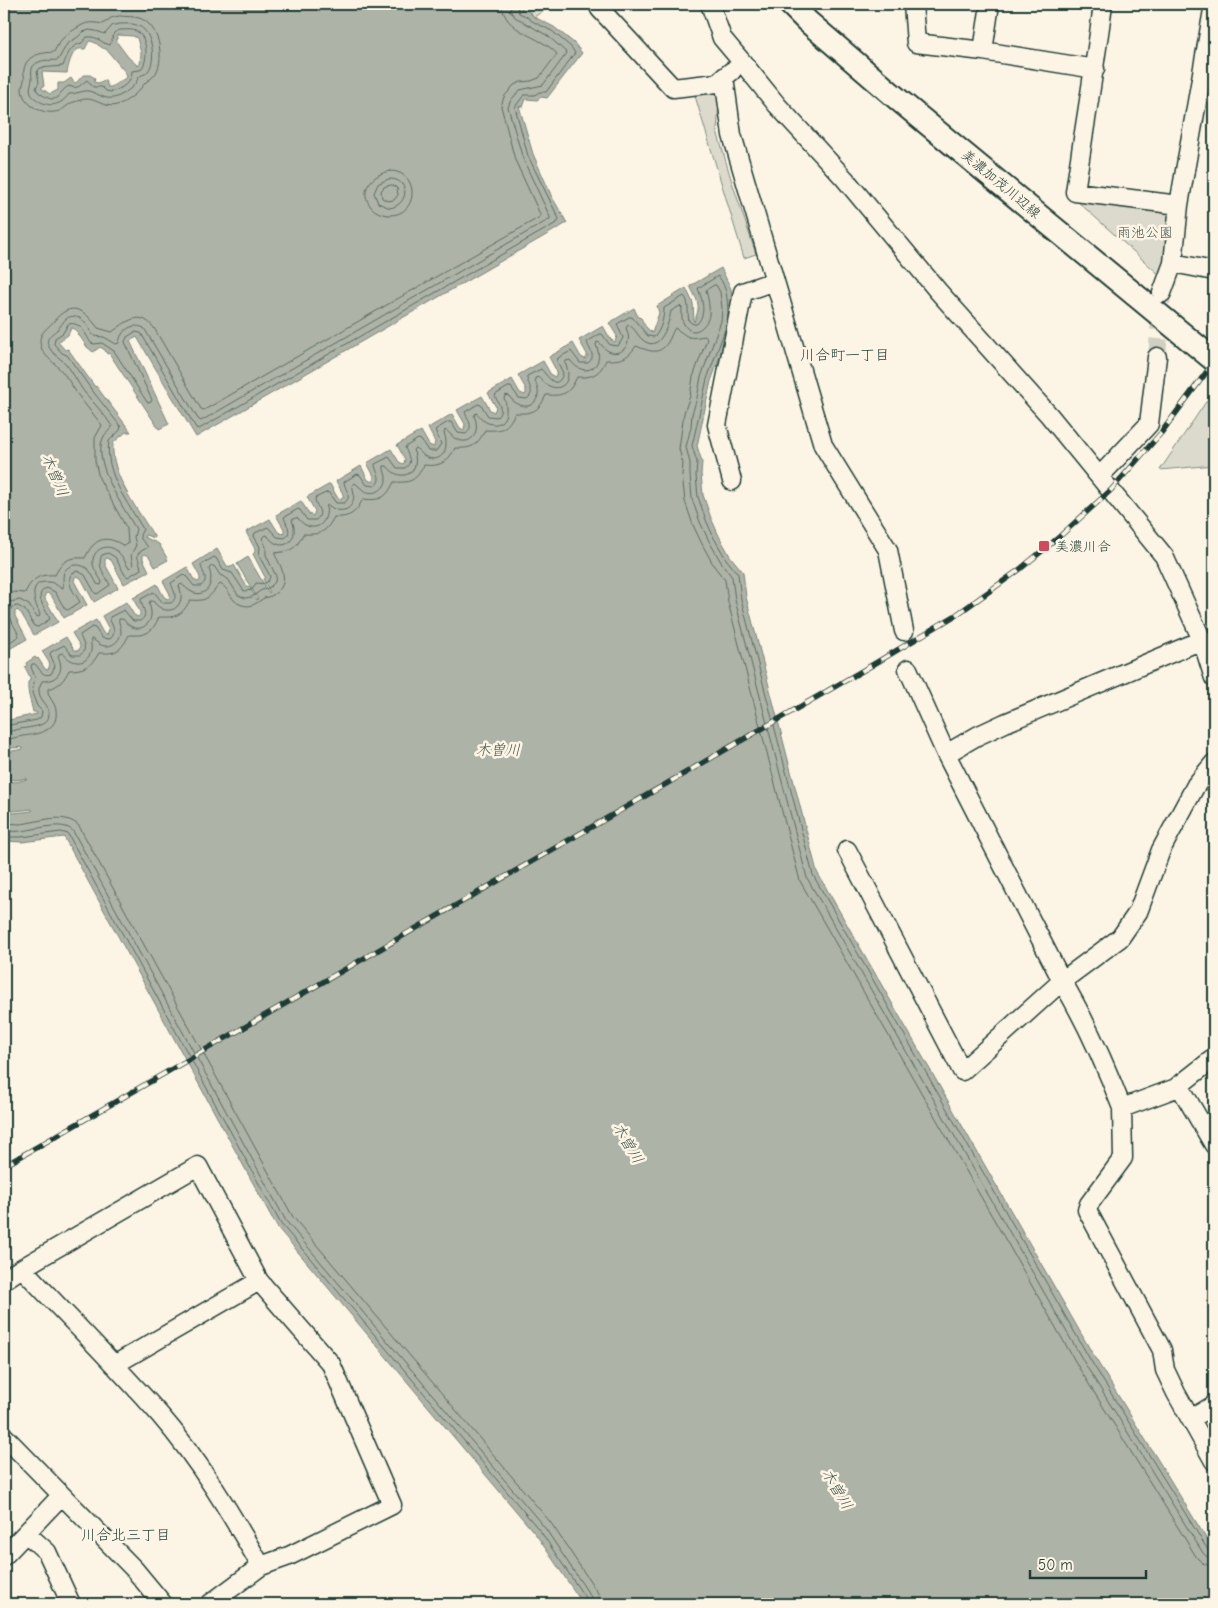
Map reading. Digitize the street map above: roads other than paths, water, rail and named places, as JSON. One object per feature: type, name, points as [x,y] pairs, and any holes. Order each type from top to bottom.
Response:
[{"type":"main road","name":"美濃加茂川辺線","points":[[790,4],[807,21],[900,101],[1212,358]]},
{"type":"street","points":[[598,4],[600,9],[673,88],[717,83],[742,63]]},
{"type":"street","points":[[710,4],[722,38],[742,63],[777,105],[845,179],[938,291],[1050,415],[1164,556],[1202,640],[1214,678]]},
{"type":"street","points":[[913,4],[916,44],[1095,69]]},
{"type":"street","points":[[983,52],[990,4]]},
{"type":"street","points":[[1103,4],[1095,69],[1075,192],[1180,205]]},
{"type":"street","points":[[1162,293],[1173,263],[1180,205],[1214,4]]},
{"type":"street","points":[[724,77],[732,135],[823,445],[888,550],[904,631]]},
{"type":"street","points":[[1173,263],[1214,271]]},
{"type":"street","points":[[732,481],[717,425],[744,292],[774,281]]},
{"type":"street","points":[[1100,476],[1149,424],[1157,357]]},
{"type":"street","points":[[946,754],[977,736],[1005,723],[1202,640]]},
{"type":"street","points":[[908,669],[946,754],[1062,981],[1081,1012],[1108,1071],[1122,1108],[1123,1158],[1089,1204],[1087,1210],[1162,1350],[1165,1370],[1214,1462]]},
{"type":"street","points":[[847,850],[962,1071],[1062,981],[1120,938],[1138,912],[1161,850],[1187,801],[1196,785],[1214,764]]},
{"type":"street","points":[[1122,1108],[1179,1085],[1214,1058]]},
{"type":"street","points":[[1179,1085],[1214,1145]]},
{"type":"street","points":[[4,1280],[198,1166],[259,1281],[331,1364],[392,1505],[289,1556],[261,1566],[210,1604]]},
{"type":"street","points":[[22,1268],[160,1416],[198,1464],[261,1566]]},
{"type":"street","points":[[114,1365],[259,1281]]},
{"type":"street","points":[[1190,1419],[1214,1405]]},
{"type":"street","points":[[4,1424],[6,1440],[134,1569],[163,1604]]},
{"type":"street","points":[[4,1556],[61,1496]]},
{"type":"street","points":[[26,1533],[47,1552],[71,1604]]},
{"type":"water","name":"木曽川","points":[[4,4],[520,4],[522,9],[554,27],[574,43],[582,53],[547,98],[541,97],[537,100],[526,99],[523,107],[519,106],[533,154],[552,197],[567,223],[196,437],[137,337],[130,341],[169,424],[159,429],[109,353],[107,354],[100,347],[93,352],[87,347],[75,329],[71,328],[68,335],[58,342],[65,350],[68,349],[131,432],[126,432],[113,443],[116,468],[134,505],[155,538],[145,535],[144,537],[159,544],[168,560],[155,567],[149,556],[143,555],[149,571],[124,584],[111,560],[105,559],[105,564],[118,588],[94,602],[81,578],[75,577],[74,581],[87,605],[64,618],[51,595],[45,594],[45,599],[58,622],[34,635],[21,613],[17,610],[15,616],[27,639],[4,652]],"holes":[[[118,35],[137,38],[141,53],[138,66],[128,57],[116,41]],[[89,41],[106,49],[126,73],[127,77],[111,87],[108,87],[105,80],[98,83],[94,82],[95,78],[90,75],[83,75],[74,83],[71,78],[64,83],[58,83],[58,90],[50,94],[41,88],[44,86],[42,72],[67,73],[73,54],[78,49],[85,49]]]},
{"type":"water","points":[[721,268],[731,289],[733,308],[724,346],[711,381],[697,446],[702,462],[703,495],[719,536],[730,556],[743,572],[746,597],[817,872],[1095,1358],[1214,1551],[1214,1604],[583,1604],[537,1536],[277,1227],[64,837],[22,842],[4,841],[4,812],[32,811],[32,809],[4,811],[4,781],[17,782],[27,778],[17,780],[4,779],[4,751],[23,749],[22,747],[4,749],[4,721],[37,714],[33,712],[29,694],[28,682],[30,677],[25,667],[26,663],[35,657],[48,670],[50,664],[42,651],[66,637],[74,650],[78,651],[80,646],[72,633],[96,620],[103,633],[107,635],[109,629],[102,616],[126,602],[134,615],[138,617],[140,612],[133,598],[157,584],[164,597],[170,598],[170,594],[163,581],[187,567],[194,580],[198,582],[200,577],[193,564],[217,549],[227,566],[232,567],[234,565],[257,600],[237,564],[248,557],[270,592],[263,579],[265,577],[253,554],[255,549],[246,532],[270,519],[278,532],[282,534],[284,529],[276,515],[301,501],[309,514],[313,516],[315,511],[307,497],[330,484],[337,497],[343,498],[343,494],[336,481],[361,466],[368,480],[373,482],[374,476],[367,463],[391,449],[399,462],[403,464],[405,459],[397,445],[421,431],[429,445],[434,447],[435,442],[428,428],[452,414],[460,428],[464,430],[465,424],[457,410],[482,396],[490,410],[494,412],[496,407],[488,393],[512,379],[520,393],[525,395],[526,389],[518,375],[543,361],[551,375],[555,377],[557,372],[549,357],[573,343],[581,357],[585,359],[587,354],[579,340],[603,326],[611,340],[615,342],[617,336],[609,323],[634,308],[638,317],[641,318],[645,326],[652,333],[659,313],[657,306],[686,288],[693,303],[694,322],[698,307],[690,286]]},
{"type":"tunnel","points":[[1157,357],[1162,293]]},
{"type":"railway","points":[[4,1166],[956,615],[1019,570],[1111,490],[1161,433],[1214,362]]},
{"type":"place","name":"美濃川合","points":[[1044,546]]},
{"type":"district","name":"川合町一丁目","points":[[845,355]]},
{"type":"district","name":"川合北三丁目","points":[[126,1535]]},
{"type":"park label","name":"雨池公園","points":[[1145,232]]}]
